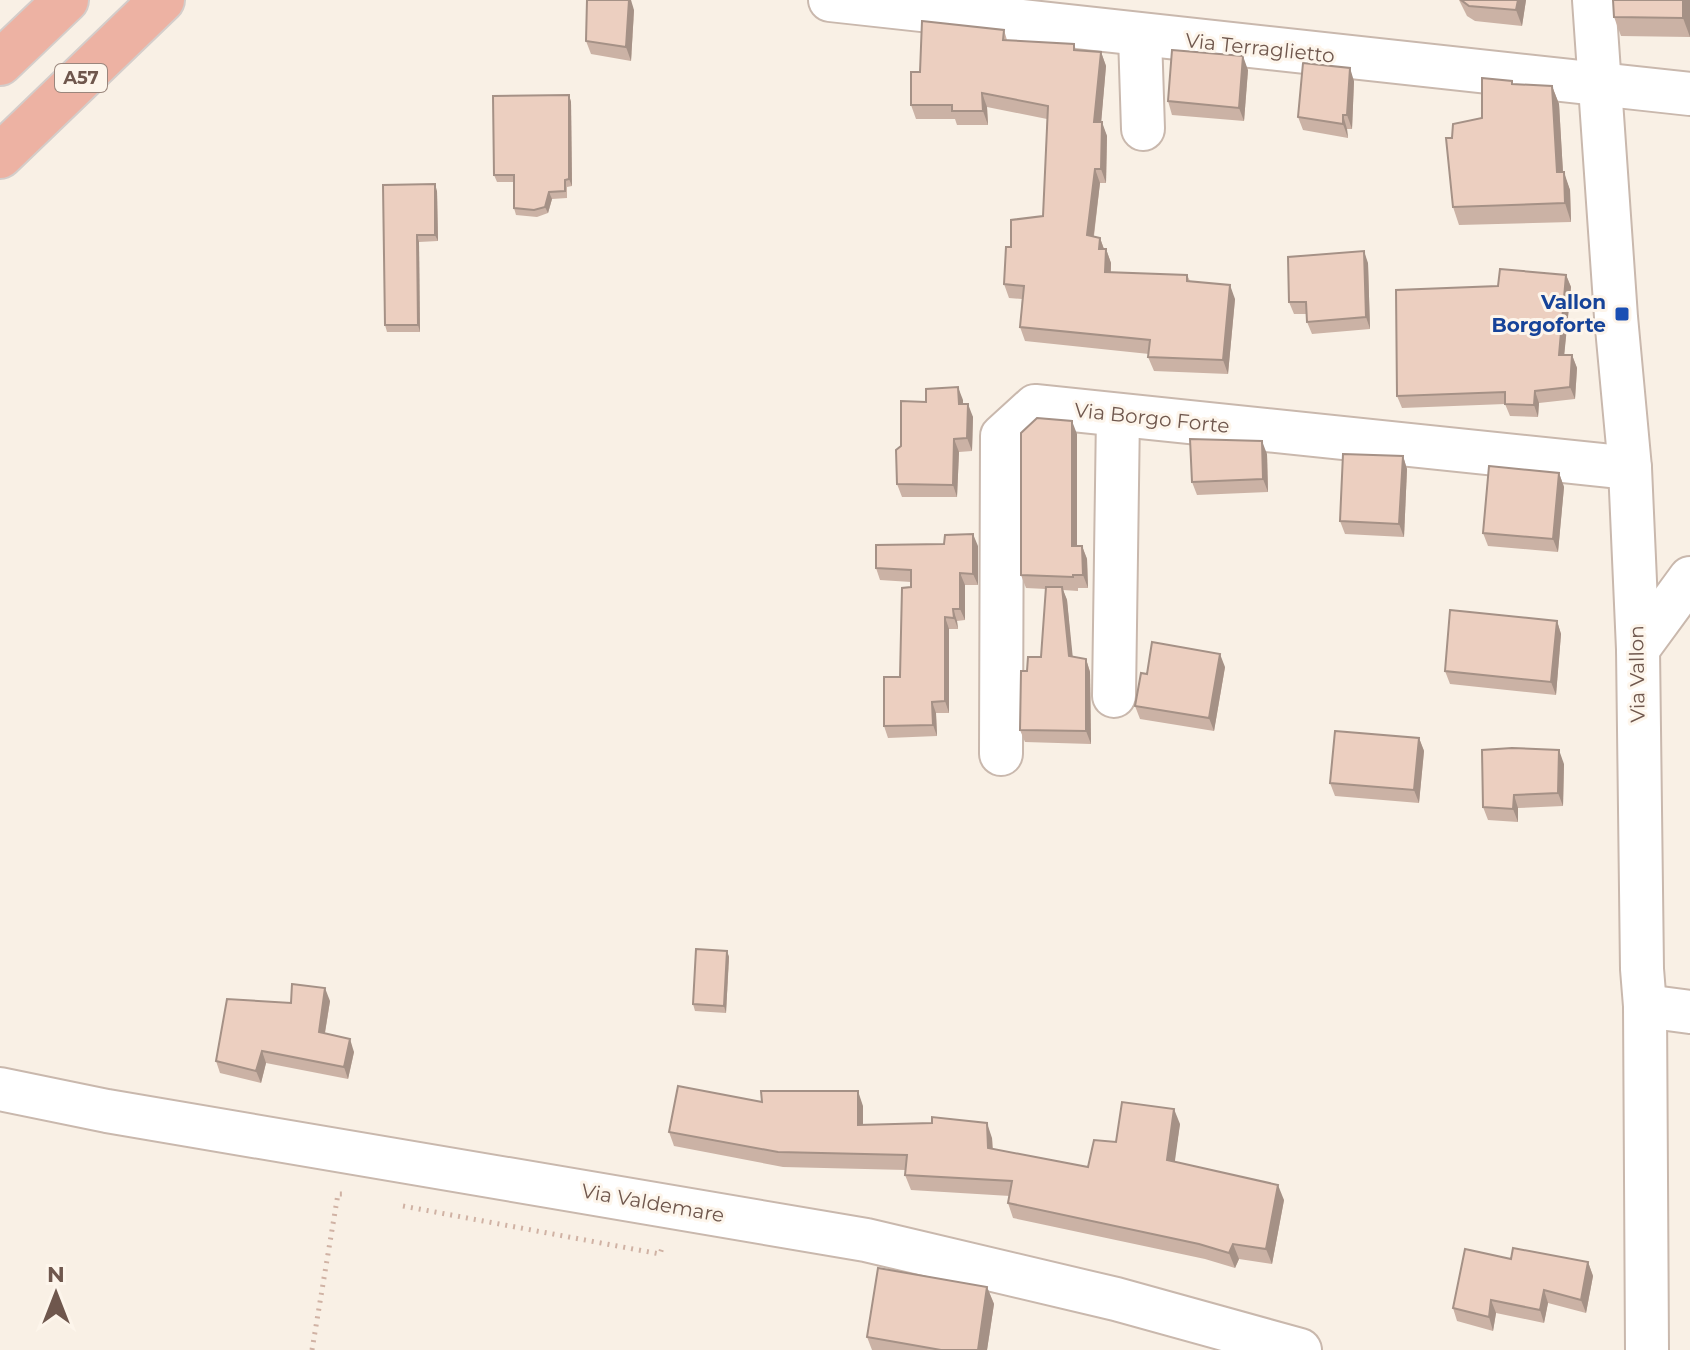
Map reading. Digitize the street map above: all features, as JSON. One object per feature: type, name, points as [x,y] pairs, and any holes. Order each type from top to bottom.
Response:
[{"type":"highway","points":[[0,63],[66,0]]},
{"type":"highway","name":"A57","points":[[0,156],[162,0]]},
{"type":"street","name":"Via Terraglietto","points":[[830,0],[1690,94]]},
{"type":"street","name":"Via Vallon","points":[[1594,0],[1630,468],[1638,649],[1645,1006],[1647,1350]]},
{"type":"street","points":[[1140,36],[1143,129]]},
{"type":"street","name":"Via Borgo Forte","points":[[1001,754],[1002,436],[1035,406],[1630,468]]},
{"type":"street","points":[[1114,696],[1118,415]]},
{"type":"street","points":[[1638,649],[1690,578]]},
{"type":"street","points":[[1645,1006],[1690,1012]]},
{"type":"street","name":"Via Valdemare","points":[[0,1089],[107,1111],[866,1240],[1116,1299],[1300,1350]]},
{"type":"path","points":[[312,1350],[338,1194],[353,1196]]},
{"type":"path","points":[[399,1205],[660,1254],[676,1207]]},
{"type":"building","points":[[587,0],[629,0],[626,47],[586,41]]},
{"type":"building","points":[[1461,0],[1518,0],[1516,10],[1469,6]]},
{"type":"building","points":[[1613,0],[1683,0],[1683,18],[1614,17]]},
{"type":"building","points":[[922,21],[1004,30],[1003,40],[1074,44],[1074,50],[1101,52],[1094,122],[1102,122],[1101,169],[1095,169],[1087,235],[1100,238],[1099,249],[1106,249],[1105,272],[1187,275],[1187,281],[1230,285],[1223,360],[1148,357],[1150,340],[1020,327],[1024,286],[1004,284],[1006,247],[1011,247],[1011,220],[1043,216],[1048,106],[982,93],[983,111],[952,111],[952,105],[911,105],[911,72],[920,72]]},
{"type":"building","points":[[1172,50],[1243,56],[1239,108],[1168,101]]},
{"type":"building","points":[[1303,63],[1350,68],[1347,115],[1343,115],[1343,124],[1298,117]]},
{"type":"building","points":[[1482,78],[1512,81],[1512,84],[1552,86],[1557,172],[1564,172],[1565,203],[1453,207],[1446,138],[1452,138],[1453,124],[1482,118]]},
{"type":"building","points":[[569,95],[569,179],[565,180],[565,191],[549,192],[545,207],[534,210],[514,208],[514,175],[494,175],[493,96]]},
{"type":"building","points":[[435,184],[435,235],[417,235],[418,325],[385,325],[383,185]]},
{"type":"building","points":[[1364,251],[1366,317],[1307,322],[1306,302],[1289,302],[1288,257]]},
{"type":"building","points":[[1500,269],[1566,275],[1559,355],[1572,355],[1570,387],[1535,391],[1534,405],[1505,404],[1505,392],[1397,396],[1396,290],[1498,286]]},
{"type":"building","points":[[958,387],[959,404],[968,404],[967,438],[954,439],[953,485],[897,484],[896,450],[901,446],[901,401],[926,402],[926,389]]},
{"type":"building","points":[[1037,418],[1072,421],[1072,546],[1082,546],[1083,575],[1021,575],[1021,433]]},
{"type":"building","points":[[1190,439],[1262,441],[1263,479],[1192,482]]},
{"type":"building","points":[[1343,454],[1403,456],[1399,524],[1340,521]]},
{"type":"building","points":[[1489,466],[1559,473],[1553,539],[1483,533]]},
{"type":"building","points":[[973,534],[973,574],[960,573],[960,609],[953,609],[954,618],[945,617],[945,701],[932,702],[933,725],[884,726],[884,677],[900,677],[902,588],[911,587],[911,570],[876,568],[876,545],[944,544],[945,535]]},
{"type":"building","points":[[1046,587],[1062,587],[1069,656],[1086,659],[1086,731],[1020,730],[1021,671],[1027,671],[1028,657],[1041,657]]},
{"type":"building","points":[[1450,610],[1557,621],[1551,682],[1445,671]]},
{"type":"building","points":[[1152,642],[1220,654],[1209,718],[1135,706],[1141,673],[1147,674]]},
{"type":"building","points":[[1335,731],[1419,738],[1414,790],[1330,783]]},
{"type":"building","points":[[1482,750],[1559,750],[1558,793],[1514,795],[1513,809],[1483,807]]},
{"type":"building","points":[[696,949],[727,951],[724,1006],[693,1004]]},
{"type":"building","points":[[292,984],[325,988],[319,1032],[350,1039],[344,1067],[262,1051],[256,1071],[216,1061],[227,999],[291,1003]]},
{"type":"building","points":[[678,1086],[762,1102],[761,1091],[858,1091],[858,1125],[932,1123],[932,1117],[987,1123],[988,1148],[1088,1167],[1094,1140],[1116,1142],[1122,1102],[1174,1109],[1167,1160],[1278,1185],[1266,1249],[1233,1244],[1229,1253],[1008,1203],[1012,1181],[905,1175],[907,1155],[778,1152],[669,1132]]},
{"type":"building","points":[[1513,1248],[1588,1262],[1581,1300],[1544,1290],[1540,1310],[1491,1300],[1489,1317],[1453,1308],[1465,1249],[1511,1259]]},
{"type":"building","points":[[878,1268],[987,1287],[978,1350],[941,1350],[867,1337]]},
{"type":"place","name":"Vallon Borgoforte","points":[[1622,314]]}]
